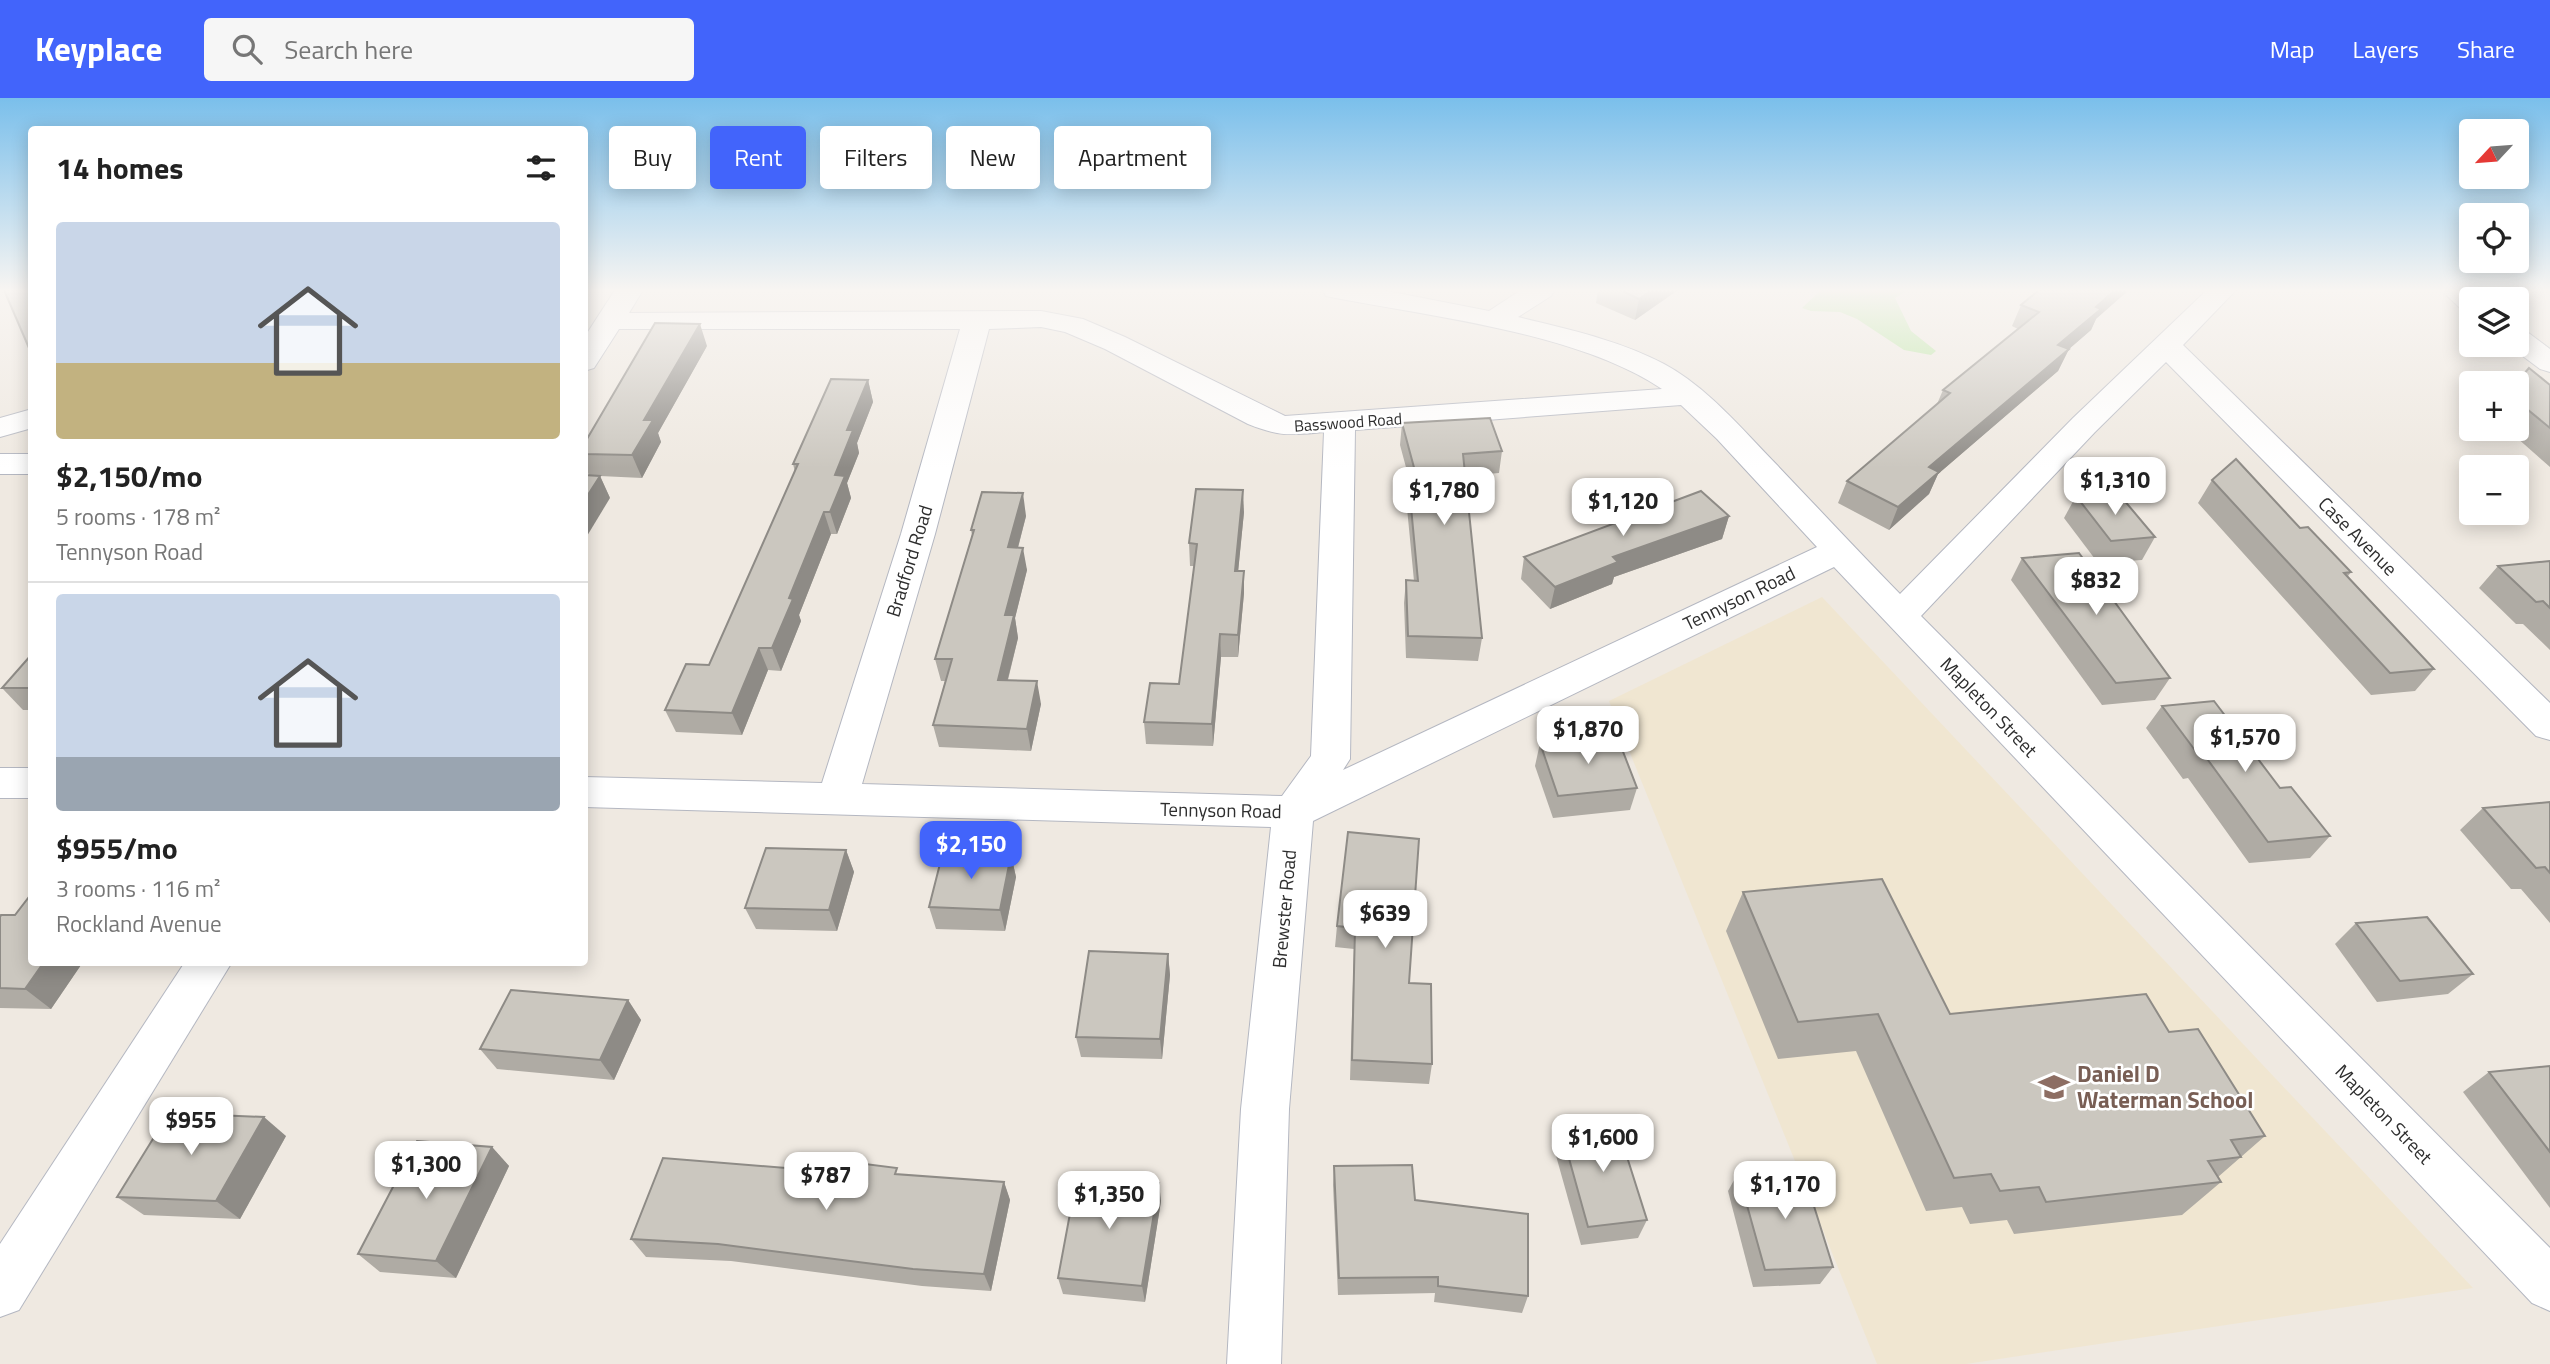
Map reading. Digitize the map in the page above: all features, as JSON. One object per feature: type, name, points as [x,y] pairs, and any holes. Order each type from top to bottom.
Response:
[{"type":"street","name":"Bradford Road","points":[[836,800],[918,534],[969,349]]},
{"type":"street","name":"Basswood Road","points":[[1123,349],[1282,426],[1687,396]]},
{"type":"street","name":"Mapleton Street","points":[[1600,349],[1655,371],[1728,432],[1900,616],[2550,1285]]},
{"type":"street","points":[[1900,616],[2084,425],[2164,349]]},
{"type":"street","name":"Case Avenue","points":[[2170,349],[2550,726]]},
{"type":"street","points":[[2532,349],[2550,363]]},
{"type":"street","points":[[0,428],[28,419]]},
{"type":"street","name":"Brewster Road","points":[[1254,1364],[1265,1108],[1293,812],[1330,759],[1340,423]]},
{"type":"street","points":[[0,464],[28,464]]},
{"type":"street","name":"Tennyson Road","points":[[588,792],[1293,812],[1840,550]]},
{"type":"street","points":[[0,783],[28,783]]},
{"type":"street","points":[[0,1291],[207,966]]},
{"type":"shaded area","points":[[1822,597],[2473,1288],[1966,1364],[1877,1364],[1609,701]]},
{"type":"green space","points":[[1934,349],[1936,351],[1931,355],[1904,350]]},
{"type":"building","points":[[640,349],[685,349],[644,420],[653,420],[632,455],[588,454],[588,437]]},
{"type":"building","points":[[1993,349],[2069,349],[1929,467],[1939,472],[1898,507],[1847,481],[1950,393],[1943,390]]},
{"type":"building","points":[[2529,368],[2550,385],[2550,428],[2529,411],[2529,371],[2526,371]]},
{"type":"building","points":[[831,379],[868,380],[847,430],[853,430],[835,475],[845,476],[830,512],[824,512],[789,598],[793,599],[772,648],[759,648],[732,713],[665,710],[686,664],[709,665],[798,464],[793,464]]},
{"type":"building","points":[[1490,418],[1502,451],[1463,454],[1482,638],[1408,636],[1406,580],[1418,581],[1409,486],[1419,486],[1402,423]]},
{"type":"building","points":[[2236,459],[2300,528],[2308,527],[2351,572],[2344,573],[2434,669],[2390,673],[2212,480]]},
{"type":"building","points":[[588,475],[600,476],[588,495]]},
{"type":"building","points":[[1196,489],[1243,490],[1235,571],[1244,571],[1238,635],[1220,634],[1212,724],[1144,722],[1150,683],[1179,684],[1197,544],[1189,543]]},
{"type":"building","points":[[1701,491],[1729,516],[1613,557],[1618,562],[1555,587],[1524,557]]},
{"type":"building","points":[[982,492],[1023,493],[1008,547],[1023,548],[1005,615],[1014,615],[998,680],[1037,681],[1027,729],[933,725],[952,659],[935,659],[974,530],[971,530]]},
{"type":"building","points":[[2118,493],[2155,537],[2111,541],[2076,496]]},
{"type":"building","points":[[2079,553],[2170,678],[2116,683],[2022,558]]},
{"type":"building","points":[[2550,561],[2550,608],[2543,601],[2536,602],[2498,566]]},
{"type":"building","points":[[28,659],[28,688],[2,688]]},
{"type":"building","points":[[2214,701],[2280,788],[2291,787],[2330,836],[2268,842],[2205,756],[2200,757],[2162,706]]},
{"type":"building","points":[[1617,736],[1637,788],[1558,796],[1540,743]]},
{"type":"building","points":[[2550,802],[2550,873],[2545,867],[2536,868],[2483,808]]},
{"type":"building","points":[[1348,832],[1419,839],[1409,983],[1431,984],[1432,1064],[1352,1060],[1355,928],[1337,926]]},
{"type":"building","points":[[766,848],[846,850],[829,910],[745,908]]},
{"type":"building","points":[[943,852],[1011,855],[1000,910],[929,907]]},
{"type":"building","points":[[1882,879],[1950,1014],[2146,994],[2169,1032],[2198,1029],[2265,1136],[2231,1140],[2241,1157],[2208,1161],[2221,1182],[2046,1202],[2039,1187],[2000,1191],[1991,1174],[1954,1178],[1878,1014],[1798,1022],[1743,892]]},
{"type":"building","points":[[28,898],[28,966],[41,966],[25,989],[0,988],[0,917],[15,915]]},
{"type":"building","points":[[2427,917],[2473,974],[2400,981],[2356,923]]},
{"type":"building","points":[[1089,951],[1168,954],[1160,1039],[1076,1037]]},
{"type":"building","points":[[511,990],[628,1000],[600,1060],[480,1049]]},
{"type":"building","points":[[2550,1066],[2550,1152],[2489,1072]]},
{"type":"building","points":[[169,1113],[264,1117],[216,1201],[117,1197]]},
{"type":"building","points":[[1615,1119],[1647,1220],[1588,1227],[1560,1126]]},
{"type":"building","points":[[417,1141],[492,1147],[436,1261],[358,1254]]},
{"type":"building","points":[[802,1156],[897,1168],[895,1174],[1004,1182],[984,1274],[913,1269],[718,1244],[631,1239],[663,1158],[798,1169]]},
{"type":"building","points":[[1412,1165],[1415,1200],[1528,1214],[1528,1296],[1438,1286],[1438,1277],[1339,1278],[1334,1166]]},
{"type":"building","points":[[1803,1171],[1833,1267],[1765,1270],[1738,1173]]},
{"type":"building","points":[[1077,1176],[1159,1183],[1142,1286],[1058,1278]]},
{"type":"place","name":"Daniel D Waterman School","points":[[2054,1087]]}]
